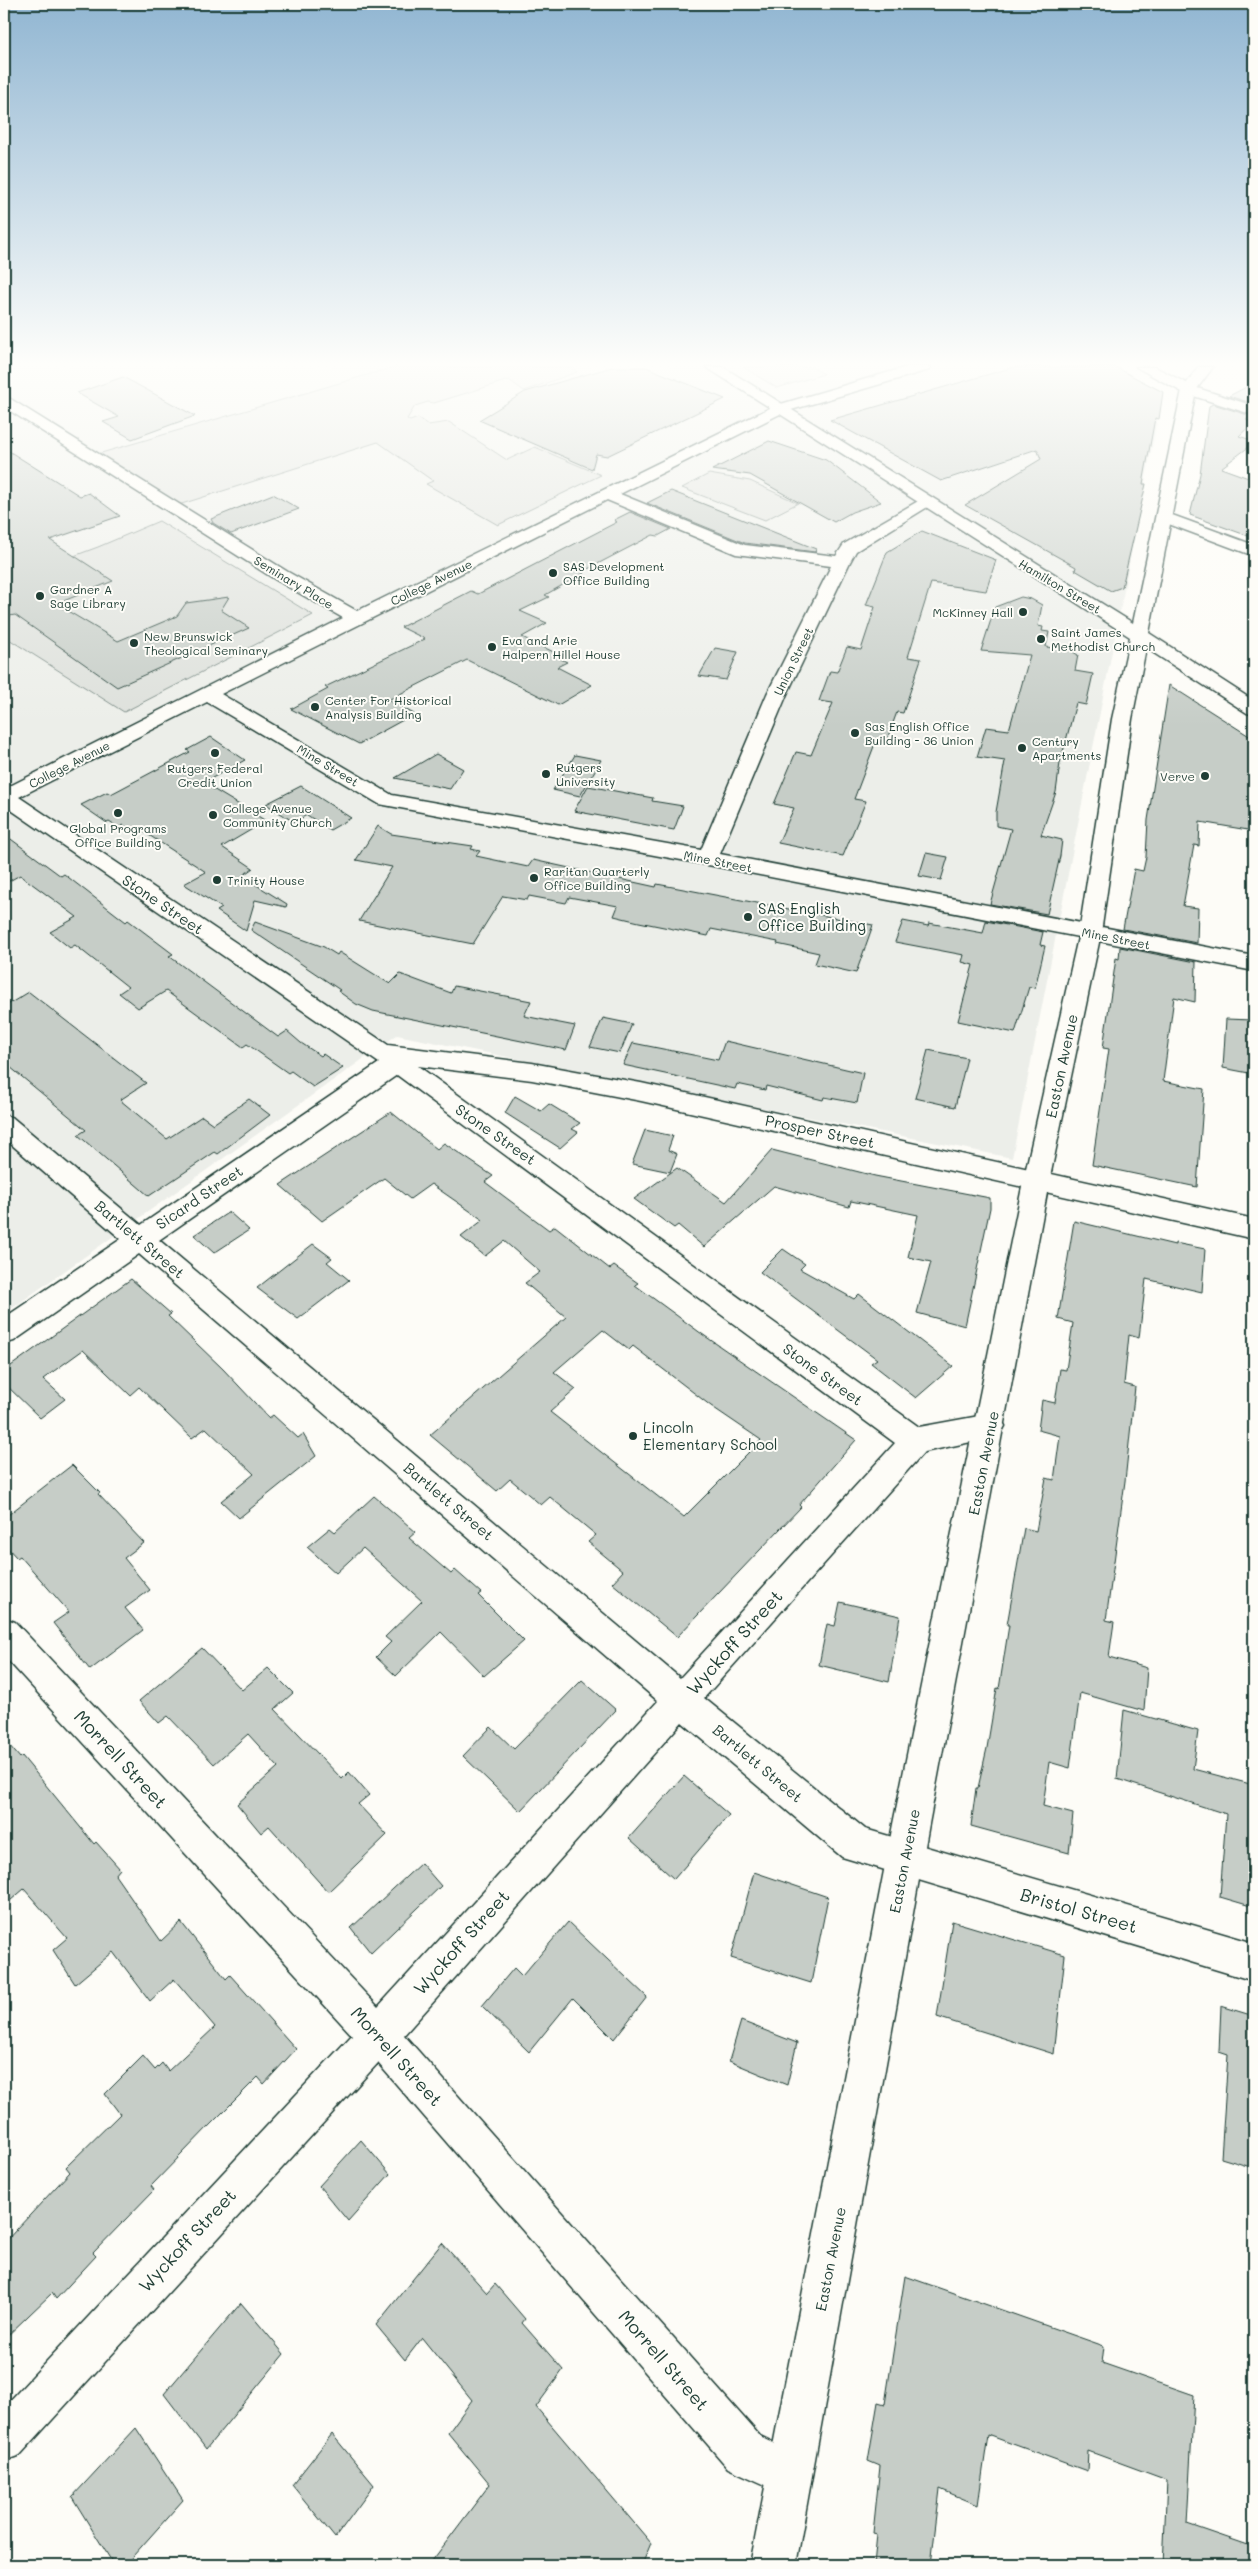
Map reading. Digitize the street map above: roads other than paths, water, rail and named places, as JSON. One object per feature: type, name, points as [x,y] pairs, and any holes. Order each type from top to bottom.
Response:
[{"type":"street","name":"Seminary Place","points":[[140,487],[282,576],[356,618]]},
{"type":"street","name":"College Avenue","points":[[4,797],[356,618],[620,487]]},
{"type":"street","name":"Hamilton Street","points":[[901,487],[1141,635],[1254,710]]},
{"type":"street","name":"Easton Avenue","points":[[773,2565],[905,1859],[1036,1182],[1090,933],[1122,719],[1141,635],[1170,487]]},
{"type":"street","points":[[606,494],[742,550],[841,562]]},
{"type":"street","name":"Union Street","points":[[708,858],[777,694],[841,562],[850,548],[926,503]]},
{"type":"street","points":[[1164,517],[1254,551]]},
{"type":"street","name":"Mine Street","points":[[206,694],[386,800],[708,858],[1254,964]]},
{"type":"street","name":"Stone Street","points":[[4,797],[389,1058],[552,1174],[915,1441]]},
{"type":"street","name":"Prosper Street","points":[[389,1058],[551,1075],[846,1136],[1036,1182],[1254,1229]]},
{"type":"street","name":"Sicard Street","points":[[4,1333],[389,1058]]},
{"type":"street","name":"Bartlett Street","points":[[4,1124],[681,1700],[855,1844],[905,1859]]},
{"type":"street","points":[[915,1441],[990,1426]]},
{"type":"street","name":"Wyckoff Street","points":[[4,2439],[378,2035],[915,1441]]},
{"type":"street","name":"Morrell Street","points":[[4,1632],[378,2035],[744,2452],[790,2474]]},
{"type":"street","name":"Bristol Street","points":[[905,1859],[1254,1962]]},
{"type":"place","name":"SAS Development Office Building","points":[[553,573]]},
{"type":"place","name":"Gardner A Sage Library","points":[[40,596]]},
{"type":"place","name":"McKinney Hall","points":[[1023,612]]},
{"type":"place","name":"Saint James Methodist Church","points":[[1041,639]]},
{"type":"place","name":"New Brunswick Theological Seminary","points":[[134,643]]},
{"type":"place","name":"Eva and Arie Halpern Hillel House","points":[[492,647]]},
{"type":"place","name":"Center For Historical Analysis Building","points":[[315,707]]},
{"type":"place","name":"Sas English Office Building - 36 Union","points":[[855,733]]},
{"type":"place","name":"Century Apartments","points":[[1022,748]]},
{"type":"place","name":"Rutgers Federal Credit Union","points":[[215,753]]},
{"type":"place","name":"Rutgers University","points":[[546,774]]},
{"type":"place","name":"Verve","points":[[1205,776]]},
{"type":"place","name":"Global Programs Office Building","points":[[118,813]]},
{"type":"place","name":"College Avenue Community Church","points":[[213,815]]},
{"type":"place","name":"Raritan Quarterly Office Building","points":[[534,878]]},
{"type":"place","name":"Trinity House","points":[[217,880]]},
{"type":"place","name":"SAS English Office Building","points":[[748,917]]},
{"type":"place","name":"Lincoln Elementary School","points":[[633,1436]]}]
